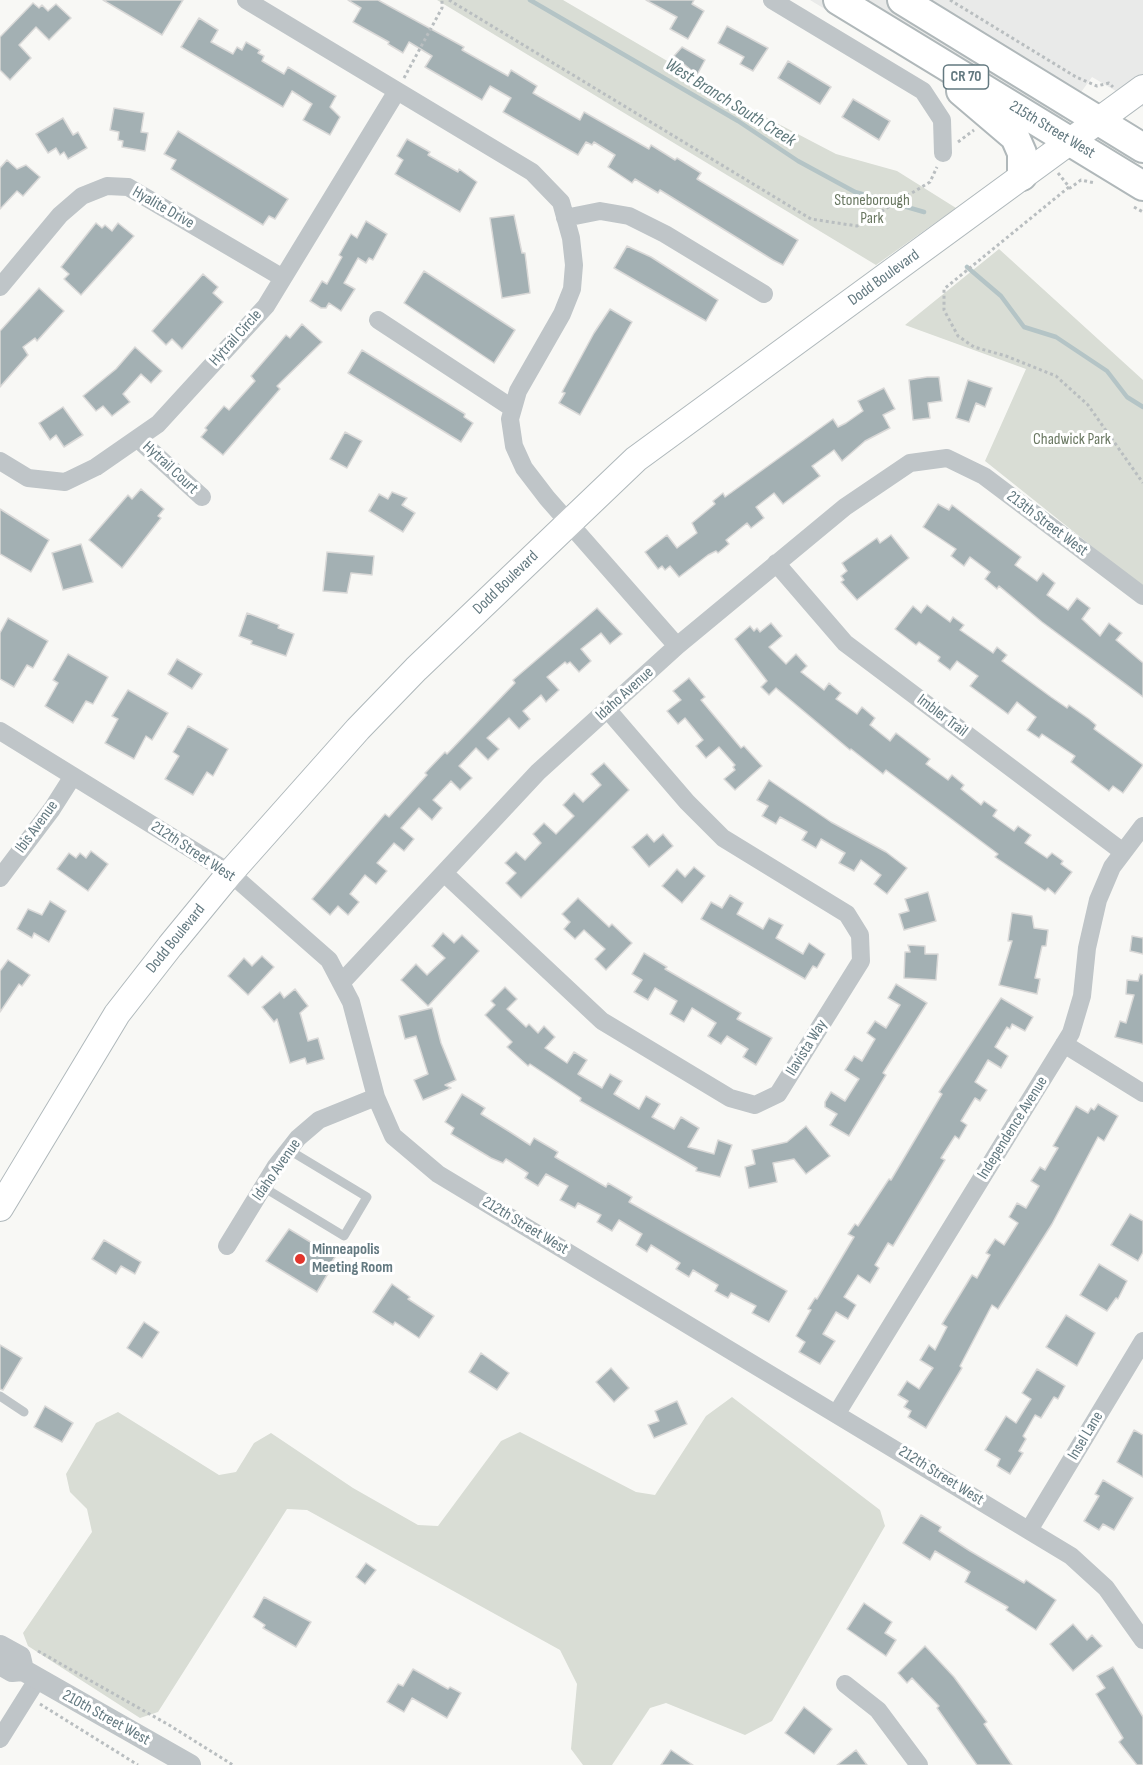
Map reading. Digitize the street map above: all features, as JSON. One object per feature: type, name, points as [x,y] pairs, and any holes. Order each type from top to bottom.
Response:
[{"type":"main road","name":"215th Street West","points":[[838,0],[1143,186]]},
{"type":"main road","name":"215th Street West","points":[[902,0],[1143,148]]},
{"type":"main road","points":[[862,14],[952,84],[1015,137],[1022,153],[1022,176]]},
{"type":"main road","name":"Dodd Boulevard","points":[[0,1208],[117,1014],[230,873],[384,701],[636,459],[1134,94]]},
{"type":"street","points":[[246,0],[532,172],[561,202],[574,265],[572,289],[562,314],[518,391],[510,419],[514,446],[524,468],[677,646]]},
{"type":"street","points":[[772,0],[923,91],[942,120],[943,153]]},
{"type":"street","name":"Hytrail Circle","points":[[0,461],[28,478],[65,482],[96,467],[158,424],[266,306],[397,91]]},
{"type":"street","name":"Hyalite Drive","points":[[0,287],[60,215],[82,196],[107,186],[128,187],[283,278]]},
{"type":"street","points":[[565,218],[600,211],[629,216],[665,234],[764,294]]},
{"type":"street","points":[[378,320],[512,408]]},
{"type":"street","name":"Hytrail Court","points":[[138,439],[202,497]]},
{"type":"street","name":"Idaho Avenue","points":[[341,983],[538,772],[677,646],[845,507],[910,463],[947,458]]},
{"type":"street","name":"213th Street West","points":[[947,458],[984,476],[1143,596]]},
{"type":"street","name":"Imbler Trail","points":[[776,563],[845,643],[1124,852]]},
{"type":"street","name":"Ilavista Way","points":[[444,873],[602,1021],[730,1098],[755,1105],[778,1094],[861,961],[860,935],[847,914],[723,838],[687,802],[608,710]]},
{"type":"street","name":"212th Street West","points":[[0,731],[230,873],[329,960],[351,1002],[376,1097],[393,1136],[438,1174],[1071,1556],[1106,1588],[1143,1640]]},
{"type":"street","name":"Ibis Avenue","points":[[0,878],[52,809],[73,776]]},
{"type":"street","name":"Independence Avenue","points":[[837,1413],[1071,1033],[1082,996],[1088,948],[1098,900],[1112,867],[1143,826]]},
{"type":"street","points":[[1064,1044],[1143,1093]]},
{"type":"street","name":"Idaho Avenue","points":[[227,1246],[288,1150],[319,1120],[376,1097]]},
{"type":"street","name":"Insel Lane","points":[[1029,1530],[1143,1341]]},
{"type":"street","name":"210th Street West","points":[[0,1646],[20,1657],[28,1681]]},
{"type":"street","name":"210th Street West","points":[[0,1664],[28,1681],[190,1765]]},
{"type":"street","points":[[0,1739],[28,1681]]},
{"type":"street","points":[[845,1684],[878,1710],[919,1765]]},
{"type":"lane","points":[[263,1187],[344,1236],[367,1197],[288,1150]]},
{"type":"lane","points":[[0,1396],[24,1412]]},
{"type":"path","points":[[397,91],[442,8],[442,0]]},
{"type":"path","points":[[449,0],[811,219],[857,226],[930,182]]},
{"type":"path","points":[[951,0],[1076,77],[1097,86],[1109,83],[1134,94]]},
{"type":"path","points":[[1069,187],[944,289],[944,310],[958,336],[974,347],[1006,356],[1056,376],[1088,405],[1143,483]]},
{"type":"path","points":[[30,1646],[169,1725],[233,1765]]},
{"type":"path","points":[[28,1681],[138,1765]]},
{"type":"shaded area","points":[[810,0],[1143,0],[1143,107],[1092,77],[1045,142]]},
{"type":"green space","name":"Stoneborough Park","points":[[437,0],[563,0],[746,107],[836,154],[897,171],[956,208],[876,265]]},
{"type":"green space","name":"Chadwick Park","points":[[999,249],[1143,380],[1143,587],[985,461],[1026,369],[905,325]]},
{"type":"green space","points":[[732,1397],[880,1510],[885,1526],[772,1721],[745,1735],[666,1703],[650,1708],[612,1765],[583,1765],[571,1749],[577,1684],[560,1650],[307,1510],[287,1509],[158,1712],[140,1718],[28,1646],[23,1633],[92,1532],[87,1509],[70,1492],[66,1474],[96,1423],[118,1412],[219,1475],[236,1472],[254,1443],[271,1433],[353,1488],[418,1525],[438,1526],[501,1441],[520,1432],[636,1492],[655,1495],[706,1416]]},
{"type":"building","points":[[103,0],[183,0],[162,35]]},
{"type":"building","points":[[348,0],[378,0],[464,47],[462,50],[508,76],[511,70],[537,86],[533,93],[580,120],[584,112],[649,149],[651,145],[675,160],[677,158],[701,173],[697,179],[798,240],[783,265],[773,260],[660,190],[658,193],[635,179],[632,183],[608,167],[615,155],[594,142],[592,145],[586,142],[578,155],[503,112],[511,98],[490,86],[482,100],[425,67],[432,56],[409,42],[403,53],[388,44],[389,42],[353,22],[361,8]]},
{"type":"building","points":[[646,0],[694,0],[692,4],[704,11],[688,39],[670,29],[677,17]]},
{"type":"building","points":[[33,3],[39,8],[42,5],[48,11],[56,4],[71,18],[49,40],[36,27],[19,45],[31,58],[10,80],[0,70],[0,37]]},
{"type":"building","points":[[199,18],[218,30],[211,42],[233,54],[237,47],[242,50],[246,42],[260,50],[258,53],[264,56],[262,61],[284,74],[288,67],[336,96],[330,107],[340,117],[330,135],[303,120],[312,104],[292,91],[283,107],[181,47]]},
{"type":"building","points":[[727,26],[768,48],[753,71],[740,64],[744,57],[718,43]]},
{"type":"building","points":[[682,47],[705,60],[697,75],[674,56]]},
{"type":"building","points":[[788,61],[831,87],[820,104],[778,78]]},
{"type":"building","points":[[853,99],[890,121],[879,140],[842,117]]},
{"type":"building","points":[[114,108],[144,113],[141,132],[148,133],[145,151],[122,147],[123,141],[118,140],[119,132],[110,130]]},
{"type":"building","points":[[63,118],[73,135],[78,132],[87,148],[68,159],[64,152],[60,155],[56,148],[48,153],[36,134]]},
{"type":"building","points":[[178,131],[288,199],[275,219],[269,216],[263,225],[171,169],[176,160],[164,154]]},
{"type":"building","points":[[407,139],[430,152],[428,155],[458,172],[459,169],[477,182],[460,212],[395,174],[403,160],[397,156]]},
{"type":"building","points":[[7,160],[17,169],[26,165],[40,177],[23,196],[17,191],[0,209],[0,168]]},
{"type":"building","points":[[514,215],[522,253],[525,253],[530,293],[502,298],[490,218]]},
{"type":"building","points":[[366,221],[387,234],[373,260],[369,258],[366,263],[358,258],[344,283],[355,289],[341,311],[329,303],[326,308],[321,308],[310,301],[322,281],[327,284],[342,257],[339,255],[351,234],[357,238]]},
{"type":"building","points":[[96,223],[102,228],[105,225],[112,231],[118,223],[134,236],[81,295],[64,279],[69,274],[61,267]]},
{"type":"building","points":[[627,246],[651,257],[718,300],[706,321],[614,268]]},
{"type":"building","points":[[424,271],[515,330],[494,363],[404,303]]},
{"type":"building","points":[[203,274],[218,287],[213,293],[223,302],[182,349],[172,339],[166,345],[152,331]]},
{"type":"building","points":[[39,288],[64,311],[37,341],[35,338],[23,347],[28,355],[0,387],[0,331]]},
{"type":"building","points":[[610,309],[632,322],[580,415],[559,403],[565,393],[562,392],[594,333]]},
{"type":"building","points":[[302,324],[322,342],[277,386],[280,389],[223,455],[201,437],[207,430],[205,428],[224,406],[229,410],[255,381],[251,376],[286,335],[290,338]]},
{"type":"building","points":[[135,347],[162,371],[151,383],[141,374],[123,394],[130,402],[112,416],[103,406],[96,411],[83,396],[116,369]]},
{"type":"building","points":[[362,350],[465,414],[464,417],[473,423],[461,442],[348,373]]},
{"type":"building","points":[[939,377],[942,401],[928,403],[930,418],[913,420],[909,380]]},
{"type":"building","points":[[968,380],[992,388],[985,407],[976,403],[969,422],[956,418]]},
{"type":"building","points":[[884,388],[895,409],[883,415],[890,428],[865,441],[842,461],[834,450],[812,466],[820,476],[783,504],[774,493],[756,507],[764,518],[751,528],[747,523],[726,540],[729,544],[718,553],[716,551],[708,555],[679,577],[670,566],[665,570],[662,566],[658,569],[645,552],[667,535],[677,548],[697,533],[692,523],[715,504],[713,501],[723,493],[725,497],[833,419],[838,427],[846,423],[863,411],[858,401]]},
{"type":"building","points":[[63,407],[83,435],[64,447],[56,435],[50,440],[39,423]]},
{"type":"building","points":[[345,432],[362,441],[347,468],[330,459]]},
{"type":"building","points":[[141,489],[164,509],[158,516],[161,518],[122,568],[89,540],[128,495],[132,499]]},
{"type":"building","points":[[392,492],[407,498],[402,505],[415,513],[403,532],[369,511],[379,494],[388,499]]},
{"type":"building","points":[[938,504],[949,510],[952,505],[1021,557],[1015,565],[1037,581],[1043,573],[1055,583],[1047,595],[1068,610],[1077,598],[1090,608],[1082,619],[1100,636],[1109,623],[1122,633],[1116,640],[1143,663],[1143,697],[1042,622],[999,586],[997,589],[985,579],[990,572],[970,557],[964,566],[951,556],[956,549],[923,527]]},
{"type":"building","points":[[0,509],[49,540],[31,572],[0,554]]},
{"type":"building","points":[[891,535],[909,558],[857,600],[841,582],[844,580],[841,576],[847,571],[842,563],[877,538],[880,543]]},
{"type":"building","points":[[81,544],[93,582],[63,590],[52,553]]},
{"type":"building","points":[[327,552],[374,556],[372,575],[351,573],[347,593],[323,591]]},
{"type":"building","points":[[927,605],[950,622],[953,617],[964,625],[960,630],[993,653],[997,647],[1007,655],[1002,661],[1067,708],[1069,705],[1089,719],[1096,725],[1094,729],[1143,765],[1123,793],[1113,786],[1109,791],[1071,762],[1075,756],[1042,734],[1039,738],[1027,730],[1036,717],[1017,702],[1008,714],[970,686],[978,676],[957,661],[950,670],[938,661],[940,657],[919,642],[916,645],[895,629],[913,606],[921,613]]},
{"type":"building","points":[[597,608],[622,634],[610,644],[601,633],[581,649],[591,661],[579,672],[570,662],[567,664],[565,662],[547,677],[559,690],[546,702],[541,695],[523,711],[530,719],[519,729],[509,718],[487,738],[499,749],[488,760],[476,748],[459,766],[472,778],[460,790],[451,781],[433,800],[442,808],[432,820],[419,808],[401,828],[414,839],[404,851],[394,843],[377,863],[387,871],[376,884],[365,875],[350,894],[359,902],[348,915],[338,906],[330,915],[312,899],[385,814],[389,817],[427,775],[425,773],[445,752],[447,754],[515,683],[513,680]]},
{"type":"building","points":[[247,613],[279,625],[278,628],[294,634],[286,656],[251,644],[252,641],[239,636]]},
{"type":"building","points":[[8,618],[48,641],[33,668],[27,665],[14,687],[0,679],[0,633]]},
{"type":"building","points":[[771,623],[782,636],[769,647],[786,664],[796,654],[807,666],[801,672],[824,690],[829,683],[841,693],[836,699],[857,714],[862,707],[875,718],[870,725],[890,741],[896,733],[930,759],[926,764],[948,780],[952,775],[964,785],[961,789],[981,805],[984,801],[997,810],[993,816],[1014,831],[1018,826],[1031,835],[1025,843],[1047,858],[1052,853],[1063,861],[1061,864],[1072,872],[1055,894],[1048,888],[1045,891],[995,857],[998,854],[886,770],[883,774],[850,750],[776,688],[769,695],[761,687],[767,681],[735,639],[750,626],[754,631],[757,628],[760,632]]},
{"type":"building","points":[[68,654],[108,677],[93,704],[86,701],[73,723],[45,706],[58,683],[53,680]]},
{"type":"building","points":[[177,659],[202,674],[192,689],[168,674]]},
{"type":"building","points":[[689,678],[705,697],[701,700],[741,748],[744,746],[762,766],[735,790],[724,779],[735,770],[733,767],[735,765],[719,747],[706,758],[696,746],[703,740],[685,718],[678,724],[667,711],[681,700],[673,691]]},
{"type":"building","points":[[128,690],[168,713],[152,740],[146,736],[134,759],[105,743],[118,719],[112,716]]},
{"type":"building","points":[[188,726],[228,749],[213,776],[207,772],[193,795],[165,779],[179,756],[173,752]]},
{"type":"building","points":[[604,763],[629,790],[521,898],[506,883],[516,873],[505,863],[516,852],[525,860],[541,843],[533,834],[544,823],[556,834],[574,816],[563,805],[574,793],[583,802],[601,785],[591,774]]},
{"type":"building","points":[[769,780],[831,822],[886,852],[907,868],[887,894],[874,884],[881,875],[861,860],[854,871],[839,863],[845,853],[821,839],[816,848],[802,840],[807,832],[780,817],[776,824],[762,816],[768,806],[757,800]]},
{"type":"building","points":[[647,834],[654,842],[663,834],[673,846],[649,867],[632,847]]},
{"type":"building","points":[[91,851],[108,864],[88,891],[57,869],[69,853],[76,858],[80,853],[86,858]]},
{"type":"building","points":[[694,867],[705,876],[682,903],[662,886],[677,869],[685,877]]},
{"type":"building","points":[[928,892],[936,921],[904,930],[899,914],[909,911],[905,899]]},
{"type":"building","points":[[730,895],[743,903],[737,914],[763,929],[769,918],[783,925],[776,938],[803,954],[809,943],[825,954],[817,968],[813,966],[805,979],[701,919],[711,902],[722,908]]},
{"type":"building","points":[[578,898],[609,927],[612,924],[632,943],[606,970],[595,959],[605,949],[584,930],[575,939],[564,929],[570,922],[562,914]]},
{"type":"building","points":[[50,901],[66,911],[49,942],[34,933],[32,938],[17,929],[28,909],[42,915]]},
{"type":"building","points":[[1012,913],[1032,916],[1034,928],[1048,930],[1046,946],[1042,946],[1035,978],[1040,979],[1037,994],[999,985],[1012,941],[1008,941]]},
{"type":"building","points":[[443,933],[454,943],[462,935],[479,951],[428,1006],[401,980],[416,964],[427,975],[445,958],[432,946]]},
{"type":"building","points":[[1132,936],[1143,938],[1143,954],[1130,951]]},
{"type":"building","points":[[908,945],[925,946],[925,954],[938,954],[936,980],[904,978],[905,952],[910,952]]},
{"type":"building","points":[[644,953],[667,967],[665,969],[741,1013],[737,1019],[772,1038],[756,1065],[743,1057],[748,1049],[727,1036],[721,1044],[708,1036],[716,1023],[692,1008],[684,1022],[670,1014],[677,1001],[655,988],[648,1000],[634,992],[642,980],[632,974]]},
{"type":"building","points":[[262,956],[274,967],[248,995],[228,976],[244,958],[252,966]]},
{"type":"building","points":[[8,960],[30,975],[22,986],[19,984],[0,1012],[0,971]]},
{"type":"building","points":[[1140,974],[1143,975],[1143,1044],[1115,1037],[1120,1021],[1126,1023],[1134,995],[1126,994],[1127,980],[1138,981]]},
{"type":"building","points":[[896,984],[927,1003],[883,1073],[886,1075],[849,1136],[830,1125],[837,1114],[825,1107],[825,1102],[831,1092],[845,1101],[859,1079],[845,1070],[854,1056],[862,1061],[875,1039],[867,1033],[875,1021],[886,1028],[900,1005],[888,998]]},
{"type":"building","points":[[505,987],[517,999],[507,1009],[526,1027],[529,1024],[538,1033],[544,1026],[555,1037],[545,1048],[567,1063],[574,1052],[587,1060],[578,1074],[602,1088],[610,1074],[622,1081],[614,1094],[639,1109],[646,1096],[660,1104],[652,1117],[674,1129],[681,1117],[699,1128],[688,1147],[714,1154],[718,1140],[732,1145],[720,1177],[696,1171],[697,1168],[580,1101],[581,1098],[530,1064],[528,1066],[507,1047],[512,1042],[485,1015],[495,1005],[491,1001]]},
{"type":"building","points":[[295,989],[308,1006],[300,1013],[308,1041],[318,1038],[324,1059],[307,1064],[305,1058],[290,1063],[277,1019],[274,1022],[262,1007],[280,992],[284,998]]},
{"type":"building","points":[[1001,998],[1033,1017],[1025,1031],[1012,1024],[1010,1029],[1007,1027],[995,1047],[1008,1056],[1001,1068],[988,1060],[975,1082],[987,1090],[980,1101],[975,1098],[961,1121],[967,1125],[959,1139],[955,1136],[941,1158],[945,1160],[893,1246],[888,1243],[875,1265],[879,1268],[870,1283],[858,1275],[844,1297],[856,1305],[848,1319],[836,1312],[823,1334],[835,1341],[820,1364],[799,1352],[805,1342],[796,1336],[811,1310],[808,1309],[815,1298],[817,1299],[854,1237],[848,1234],[855,1224],[858,1226],[889,1179],[891,1180],[942,1094],[939,1092]]},
{"type":"building","points":[[432,1008],[441,1043],[456,1080],[445,1085],[451,1088],[423,1100],[414,1080],[428,1074],[416,1036],[405,1039],[399,1016]]},
{"type":"building","points":[[462,1094],[485,1108],[481,1114],[530,1145],[534,1138],[558,1152],[555,1157],[606,1187],[608,1183],[632,1197],[629,1202],[787,1291],[769,1322],[752,1313],[756,1306],[731,1293],[728,1298],[715,1291],[718,1285],[693,1270],[689,1277],[676,1269],[680,1263],[651,1245],[647,1252],[636,1245],[642,1234],[619,1220],[612,1231],[597,1222],[601,1215],[578,1203],[575,1208],[560,1200],[568,1186],[546,1174],[538,1186],[525,1178],[528,1173],[506,1159],[503,1163],[491,1158],[451,1134],[454,1128],[445,1122]]},
{"type":"building","points":[[1098,1104],[1118,1116],[1104,1141],[1098,1137],[1052,1224],[998,1309],[992,1305],[960,1366],[962,1368],[926,1428],[908,1417],[911,1411],[904,1407],[908,1401],[898,1395],[907,1381],[919,1389],[933,1368],[920,1360],[929,1345],[935,1350],[947,1327],[942,1324],[972,1275],[977,1278],[990,1255],[986,1253],[995,1239],[1004,1245],[1018,1223],[1009,1217],[1017,1203],[1026,1208],[1039,1186],[1031,1181],[1040,1167],[1045,1170],[1058,1148],[1053,1146],[1076,1106],[1088,1113]]},
{"type":"building","points":[[806,1126],[830,1156],[806,1174],[794,1159],[773,1163],[777,1182],[749,1188],[745,1167],[755,1164],[752,1150],[787,1142]]},
{"type":"building","points":[[1130,1214],[1143,1221],[1143,1252],[1138,1261],[1111,1245]]},
{"type":"building","name":"Minneapolis Meeting Room","points":[[289,1229],[335,1257],[331,1263],[333,1265],[317,1292],[266,1261]]},
{"type":"building","points":[[104,1240],[141,1262],[135,1274],[121,1266],[116,1274],[92,1259]]},
{"type":"building","points":[[1099,1264],[1127,1281],[1118,1299],[1116,1298],[1107,1311],[1080,1295]]},
{"type":"building","points":[[392,1284],[410,1297],[408,1299],[434,1316],[419,1338],[395,1322],[393,1325],[373,1312]]},
{"type":"building","points":[[1066,1315],[1095,1333],[1077,1366],[1046,1347]]},
{"type":"building","points":[[144,1322],[159,1332],[142,1358],[127,1348]]},
{"type":"building","points":[[0,1345],[22,1358],[3,1390],[0,1389]]},
{"type":"building","points":[[481,1353],[509,1373],[497,1390],[469,1372]]},
{"type":"building","points":[[611,1368],[629,1388],[614,1402],[596,1382]]},
{"type":"building","points":[[1037,1369],[1065,1386],[1058,1399],[1054,1397],[1041,1418],[1035,1415],[1023,1436],[1026,1439],[1019,1451],[1023,1453],[1010,1474],[997,1466],[1000,1459],[985,1450],[1006,1416],[1016,1423],[1031,1399],[1022,1393]]},
{"type":"building","points":[[677,1401],[687,1424],[654,1438],[648,1425],[659,1421],[655,1411]]},
{"type":"building","points":[[45,1406],[73,1423],[62,1442],[34,1427]]},
{"type":"building","points":[[1134,1430],[1143,1435],[1143,1477],[1117,1462]]},
{"type":"building","points":[[1103,1480],[1133,1498],[1114,1530],[1103,1524],[1099,1530],[1084,1521],[1099,1496],[1095,1494]]},
{"type":"building","points":[[921,1515],[941,1527],[939,1531],[970,1551],[1024,1583],[1026,1580],[1056,1600],[1036,1630],[1006,1610],[1008,1607],[965,1582],[970,1572],[935,1551],[930,1560],[903,1543]]},
{"type":"building","points":[[366,1563],[376,1570],[365,1584],[356,1577]]},
{"type":"building","points":[[264,1597],[311,1622],[296,1647],[263,1628],[265,1625],[253,1617]]},
{"type":"building","points":[[864,1603],[892,1622],[885,1633],[896,1640],[886,1656],[847,1629]]},
{"type":"building","points":[[1073,1624],[1087,1640],[1092,1635],[1102,1646],[1073,1671],[1050,1644]]},
{"type":"building","points":[[925,1646],[954,1677],[987,1722],[984,1724],[1012,1765],[977,1765],[937,1708],[939,1706],[912,1678],[907,1683],[898,1673]]},
{"type":"building","points":[[1113,1667],[1143,1717],[1143,1765],[1137,1765],[1119,1742],[1123,1738],[1096,1694],[1105,1688],[1097,1676]]},
{"type":"building","points":[[413,1669],[448,1689],[450,1687],[461,1693],[447,1718],[412,1698],[404,1712],[387,1702],[398,1684],[403,1686]]},
{"type":"building","points":[[804,1707],[832,1729],[814,1754],[785,1733]]},
{"type":"building","points":[[671,1750],[693,1765],[661,1765]]},
{"type":"building","points":[[856,1750],[867,1765],[837,1765]]},
{"type":"waterway","name":"West Branch South Creek","points":[[530,0],[738,121],[798,161],[855,192],[924,212]]},
{"type":"waterway","name":"West Branch South Creek","points":[[967,267],[1001,296],[1024,327],[1056,337],[1107,371],[1127,397],[1143,407]]},
{"type":"place","name":"Minneapolis Meeting Room","points":[[300,1259]]}]
